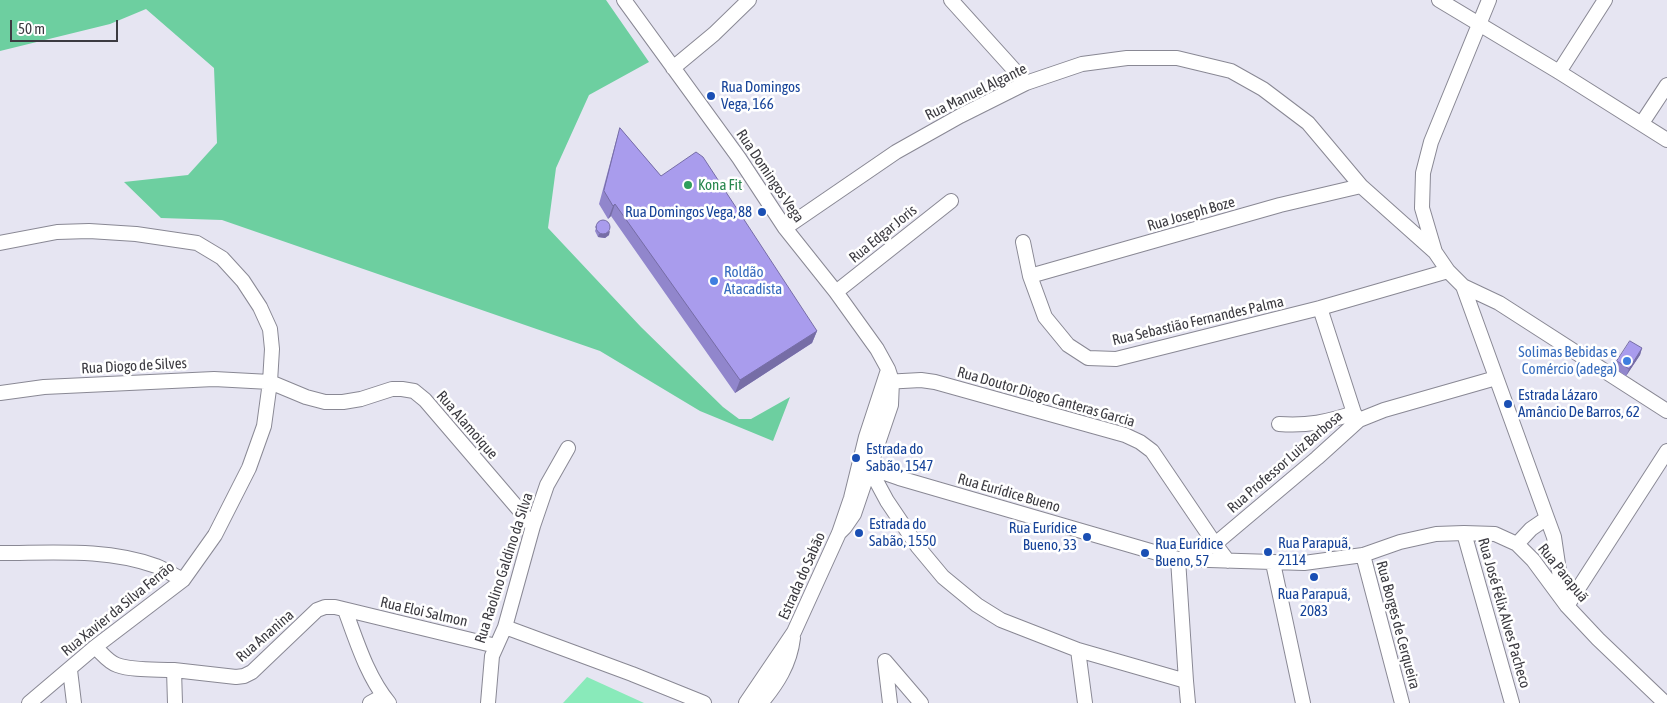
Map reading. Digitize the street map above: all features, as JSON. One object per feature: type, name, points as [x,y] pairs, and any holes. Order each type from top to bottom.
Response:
[{"type":"street","name":"Rua Domingos Vega","points":[[624,0],[739,158],[784,228],[836,292],[877,349],[888,378]]},
{"type":"street","points":[[674,68],[714,34],[749,0]]},
{"type":"street","points":[[951,0],[1026,83]]},
{"type":"street","points":[[1439,0],[1667,140]]},
{"type":"street","points":[[1489,0],[1431,142],[1423,173],[1422,208],[1435,252],[1448,272],[1463,286],[1499,303],[1667,411]]},
{"type":"street","points":[[1559,72],[1604,0]]},
{"type":"street","name":"Rua Manuel Algante","points":[[784,228],[896,152],[960,116],[1026,83],[1082,64],[1128,58],[1177,58],[1231,71],[1263,89],[1308,123],[1361,186],[1435,252]]},
{"type":"street","points":[[1642,123],[1667,85]]},
{"type":"street","name":"Rua Joseph Boze","points":[[1030,276],[1271,208],[1361,186]]},
{"type":"street","name":"Rua Edgar Joris","points":[[836,292],[951,201]]},
{"type":"street","name":"Rua Xavier da Silva Ferrão","points":[[0,243],[57,232],[89,231],[136,234],[197,243],[222,258],[243,281],[260,306],[270,329],[272,349],[264,426],[249,468],[215,535],[184,580],[96,646],[29,703]]},
{"type":"street","name":"Rua Sebastião Fernandes Palma","points":[[1023,242],[1030,276],[1045,317],[1068,345],[1088,358],[1116,359],[1320,308],[1448,272]]},
{"type":"street","points":[[1463,286],[1554,537],[1565,603]]},
{"type":"street","points":[[1279,424],[1319,424],[1356,417],[1320,308]]},
{"type":"street","name":"Estrada do Sabão","points":[[746,703],[794,632],[839,533],[866,437],[888,378]]},
{"type":"street","name":"Estrada do Sabão","points":[[839,533],[846,527],[854,514],[891,405],[888,378]]},
{"type":"street","name":"Rua Doutor Diogo Canteras Garcia","points":[[888,378],[935,382],[1125,435],[1140,442],[1152,451],[1214,544],[1228,561]]},
{"type":"street","name":"Rua Professor Luiz Barbosa","points":[[1214,544],[1317,458],[1356,417],[1496,378]]},
{"type":"street","name":"Rua Diogo de Silves","points":[[0,392],[44,387],[214,379],[270,382]]},
{"type":"street","name":"Rua Alamoique","points":[[270,382],[306,397],[325,402],[352,400],[392,389],[402,388],[414,391],[425,400],[533,526]]},
{"type":"street","points":[[866,437],[866,462],[887,501],[918,547],[943,577],[977,604],[1001,620],[1078,650],[1186,681]]},
{"type":"street","name":"Rua Raolino Galdino da Silva","points":[[488,703],[490,665],[496,646],[505,628],[533,526],[547,485],[568,448]]},
{"type":"street","points":[[1565,603],[1667,451]]},
{"type":"street","name":"Rua Eurídice Bueno","points":[[870,468],[1173,557],[1228,561]]},
{"type":"street","points":[[1517,544],[1531,528],[1547,518]]},
{"type":"street","name":"Rua Parapuã","points":[[1228,561],[1304,563],[1363,555],[1400,542],[1436,534],[1464,532],[1495,534],[1517,544],[1533,560],[1565,603],[1598,639],[1665,703]]},
{"type":"street","name":"Rua José Félix Alves Pacheco","points":[[1464,532],[1512,703]]},
{"type":"street","name":"Rua Eurídice Bueno","points":[[1173,557],[1195,554],[1214,544]]},
{"type":"street","points":[[0,553],[106,554],[158,567],[184,580]]},
{"type":"street","name":"Rua Borges de Cerqueira","points":[[1363,555],[1402,703]]},
{"type":"street","points":[[1173,557],[1188,703]]},
{"type":"street","points":[[1273,563],[1303,703]]},
{"type":"street","name":"Rua Ananina","points":[[96,646],[106,658],[116,665],[130,668],[174,670],[236,677],[244,676],[252,672],[317,610],[325,607],[345,610]]},
{"type":"street","points":[[345,610],[361,653],[386,700],[370,703]]},
{"type":"street","name":"Rua Eloi Salmon","points":[[345,610],[496,646]]},
{"type":"street","points":[[505,628],[648,680],[704,703]]},
{"type":"street","name":"Estrada do Sabão","points":[[761,703],[777,684],[792,650],[794,632]]},
{"type":"street","points":[[1078,650],[1085,703]]},
{"type":"street","points":[[890,703],[885,661],[921,703]]},
{"type":"street","points":[[70,670],[74,703]]},
{"type":"street","points":[[174,670],[176,703]]},
{"type":"green space","points":[[0,0],[606,0],[649,62],[589,95],[556,168],[548,228],[641,327],[723,407],[739,419],[751,419],[790,397],[773,441],[700,411],[600,351],[222,220],[161,218],[124,182],[188,175],[217,143],[214,68],[146,9],[110,24],[0,51]]},
{"type":"green space","points":[[587,677],[644,703],[563,703]]},
{"type":"building","name":"Roldão Atacadista","points":[[620,128],[661,176],[696,152],[703,157],[817,331],[740,380],[604,191]]},
{"type":"building","points":[[603,220],[608,222],[610,227],[608,232],[603,234],[598,232],[596,227],[598,222]]},
{"type":"building","name":"Solimas Bebidas e Comércio (adega)","points":[[1630,341],[1642,348],[1629,369],[1617,361]]},
{"type":"place","name":"Rua Domingos Vega, 166","points":[[711,96]]},
{"type":"place","name":"Kona Fit","points":[[688,185]]},
{"type":"place","name":"Rua Domingos Vega, 88","points":[[762,212]]},
{"type":"place","name":"Roldão Atacadista","points":[[714,281]]},
{"type":"place","name":"Solimas Bebidas e Comércio (adega)","points":[[1627,361]]},
{"type":"place","name":"Estrada Lázaro Amâncio De Barros, 62","points":[[1508,404]]},
{"type":"place","name":"Estrada do Sabão, 1547","points":[[856,458]]},
{"type":"place","name":"Estrada do Sabão, 1550","points":[[859,533]]},
{"type":"place","name":"Rua Eurídice Bueno, 33","points":[[1087,537]]},
{"type":"place","name":"Rua Parapuã, 2114","points":[[1268,552]]},
{"type":"place","name":"Rua Eurídice Bueno, 57","points":[[1145,553]]},
{"type":"place","name":"Rua Parapuã, 2083","points":[[1314,577]]}]
